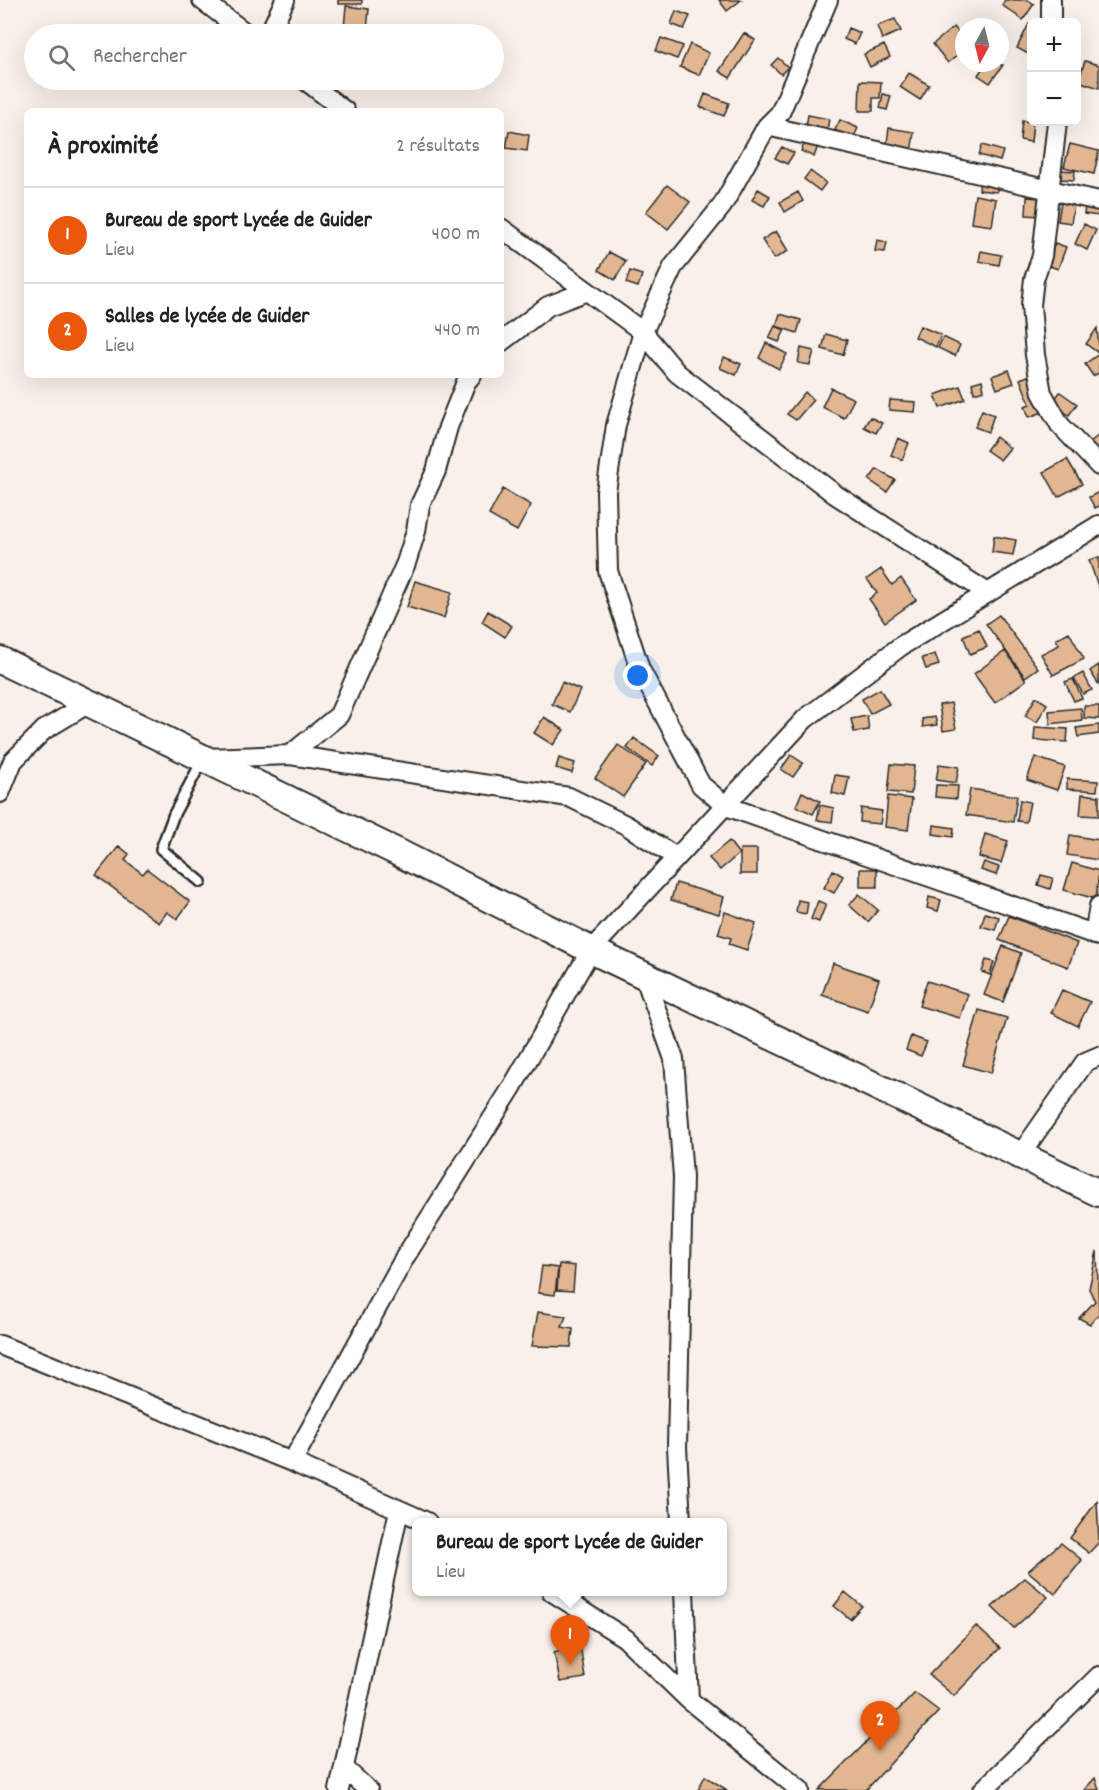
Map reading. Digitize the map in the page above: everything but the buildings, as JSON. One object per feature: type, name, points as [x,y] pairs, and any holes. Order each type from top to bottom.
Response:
[{"type":"main road","points":[[0,660],[591,950],[1099,1193]]},
{"type":"street","points":[[202,0],[234,24]]},
{"type":"street","points":[[273,24],[285,0]]},
{"type":"street","points":[[828,0],[780,113],[767,126],[722,206],[673,267],[643,332],[616,425],[606,492],[608,571],[640,669],[701,785],[726,806],[1096,935],[1099,906]]},
{"type":"street","points":[[1051,0],[1051,18]]},
{"type":"street","points":[[318,90],[341,108]]},
{"type":"street","points":[[767,126],[1099,201]]},
{"type":"street","points":[[1057,126],[1042,256],[1034,279],[1031,304],[1035,355],[1042,393],[1060,425],[1099,466]]},
{"type":"street","points":[[504,230],[643,332],[677,373],[836,495],[988,592]]},
{"type":"street","points":[[504,340],[548,306],[587,291]]},
{"type":"street","points":[[290,755],[339,715],[406,563],[416,531],[420,505],[436,471],[448,427],[469,378]]},
{"type":"street","points":[[292,1462],[405,1257],[511,1089],[591,950],[805,719],[901,646],[1099,525]]},
{"type":"street","points":[[0,793],[7,760],[44,730],[88,702]]},
{"type":"street","points":[[203,758],[290,755],[569,796],[626,825],[676,857]]},
{"type":"street","points":[[644,975],[674,1059],[683,1177],[677,1447],[681,1518]]},
{"type":"street","points":[[1021,1154],[1085,1062],[1099,1056]]},
{"type":"street","points":[[0,1345],[292,1462],[418,1518]]},
{"type":"street","points":[[339,1790],[399,1510]]},
{"type":"street","points":[[558,1596],[626,1638],[689,1700],[800,1790]]},
{"type":"street","points":[[684,1596],[689,1700]]},
{"type":"street","points":[[983,1790],[1099,1676]]},
{"type":"street","points":[[345,1770],[368,1790]]},
{"type":"lane","points":[[201,882],[161,849],[174,814],[203,758]]},
{"type":"place","name":"Bureau de sport Lycée de Guider","points":[[570,1665]]},
{"type":"place","name":"Salles de lycée de Guider","points":[[880,1751]]}]
